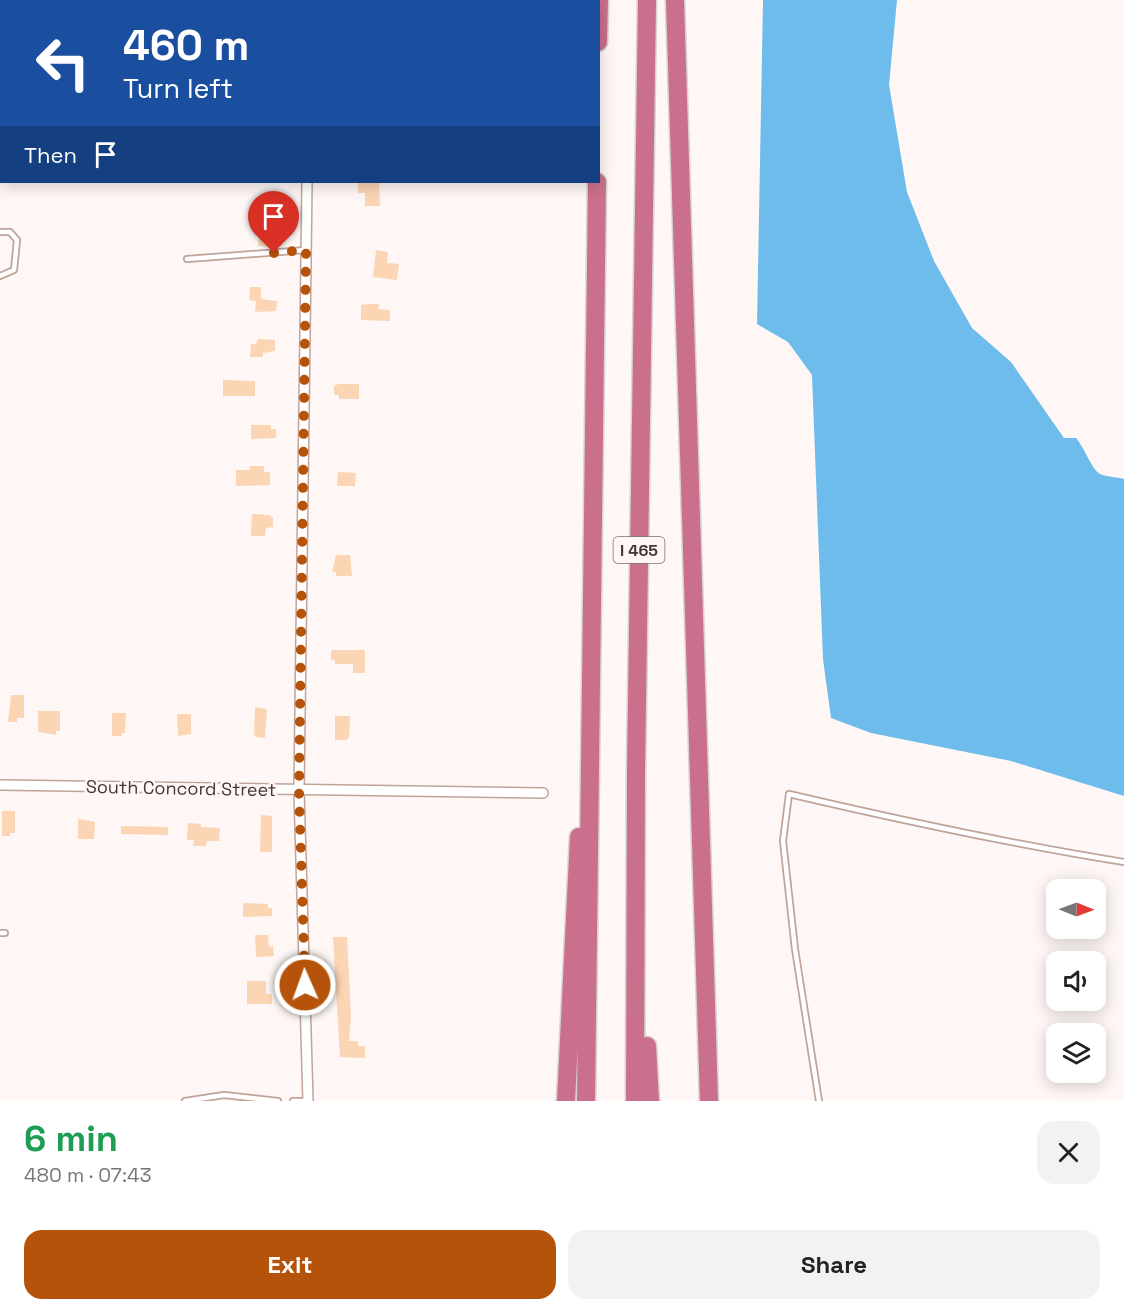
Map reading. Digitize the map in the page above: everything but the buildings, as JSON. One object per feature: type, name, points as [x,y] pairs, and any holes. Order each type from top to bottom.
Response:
[{"type":"highway","name":"I 465","points":[[635,1101],[647,0]]},
{"type":"highway","points":[[675,0],[709,1101]]},
{"type":"highway","name":"I 465","points":[[586,1101],[597,183]]},
{"type":"highway","points":[[566,1101],[571,969],[594,581]]},
{"type":"highway","points":[[636,852],[650,1101]]},
{"type":"street","points":[[307,183],[299,791],[308,1101]]},
{"type":"street","name":"South Concord Street","points":[[0,785],[543,793]]},
{"type":"lane","points":[[0,232],[10,232],[17,240],[14,270],[0,276]]},
{"type":"lane","points":[[186,259],[306,250]]},
{"type":"lane","points":[[819,1101],[795,949],[783,841],[789,794],[925,825],[1124,862]]},
{"type":"lane","points":[[185,1101],[225,1095],[278,1101]]},
{"type":"lane","points":[[293,1101],[308,1101]]},
{"type":"water","points":[[763,0],[897,0],[889,85],[907,192],[934,261],[972,328],[1011,362],[1064,438],[1076,438],[1097,472],[1124,479],[1124,796],[1011,761],[871,733],[831,718],[823,659],[812,375],[788,342],[757,324]]},
{"type":"route","points":[[274,253],[306,250],[299,791],[305,985]]}]
